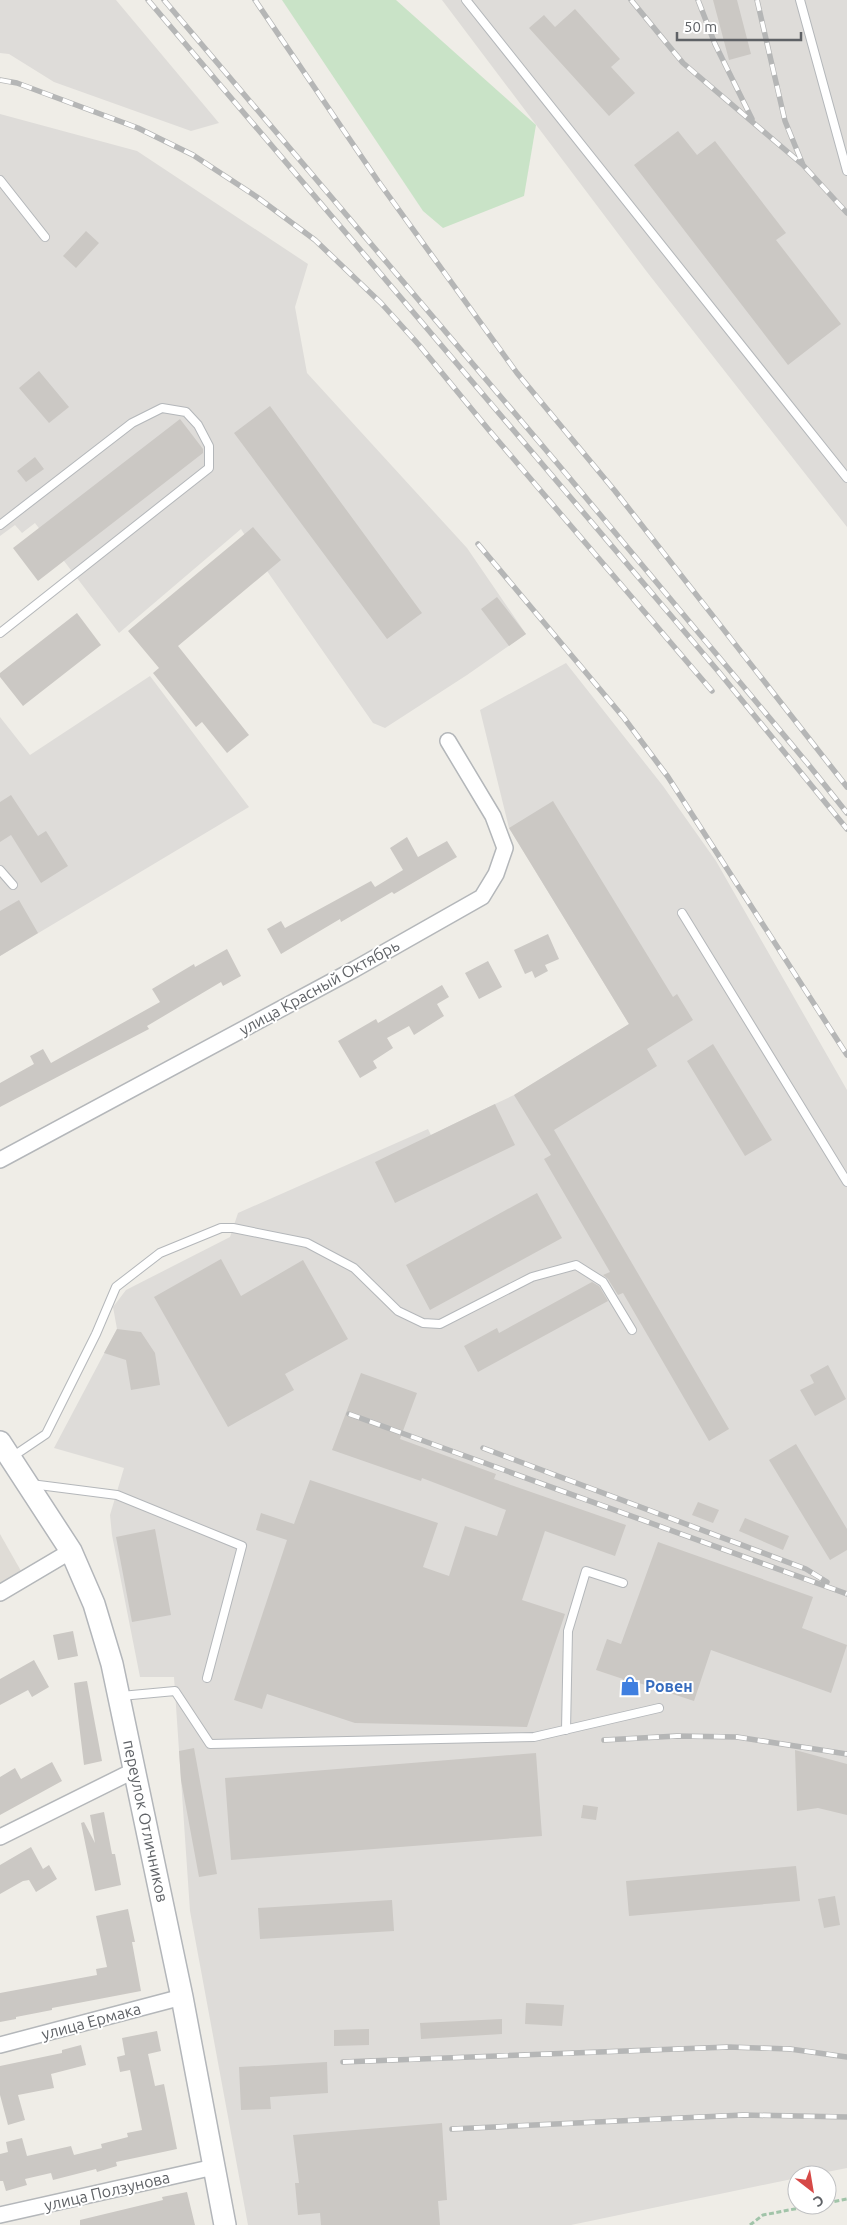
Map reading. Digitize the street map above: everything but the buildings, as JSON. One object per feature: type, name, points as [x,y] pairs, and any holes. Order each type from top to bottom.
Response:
[{"type":"main road","name":"переулок Отличников","points":[[5,1450],[71,1551],[94,1604],[119,1696],[135,1770],[182,1997],[225,2225]]},
{"type":"street","name":"улица Красный Октябрь","points":[[0,1160],[355,969],[482,897],[496,874],[505,848],[493,816],[448,741]]},
{"type":"street","points":[[0,1593],[71,1551]]},
{"type":"street","points":[[0,1837],[135,1770]]},
{"type":"street","name":"улица Ермака","points":[[0,2044],[182,1997]]},
{"type":"street","name":"улица Ползунова","points":[[0,2215],[214,2167]]},
{"type":"lane","points":[[466,0],[847,478]]},
{"type":"lane","points":[[800,0],[847,171]]},
{"type":"lane","points":[[0,180],[45,237]]},
{"type":"lane","points":[[0,526],[132,423],[162,408],[186,412],[198,425],[209,446],[209,468],[0,633]]},
{"type":"lane","points":[[0,870],[14,885]]},
{"type":"lane","points":[[682,913],[847,1182]]},
{"type":"lane","points":[[5,1450],[46,1434],[96,1334],[116,1287],[160,1252],[221,1228],[233,1228],[307,1243],[354,1268],[398,1310],[423,1323],[440,1324],[532,1277],[576,1265],[603,1282],[632,1330]]},
{"type":"lane","points":[[29,1484],[117,1495],[242,1546],[207,1678]]},
{"type":"lane","points":[[566,1730],[568,1630],[586,1571],[623,1583]]},
{"type":"lane","points":[[119,1696],[175,1691],[210,1744],[534,1737],[660,1708]]},
{"type":"path","points":[[750,2225],[763,2215],[787,2210]]},
{"type":"shaded area","points":[[0,0],[116,0],[219,123],[191,131],[54,82],[9,54],[0,53]]},
{"type":"shaded area","points":[[442,0],[847,0],[847,527],[647,272]]},
{"type":"shaded area","points":[[0,114],[137,151],[308,264],[295,307],[307,373],[467,548],[526,634],[385,728],[373,723],[267,571],[241,529],[119,633],[35,523],[22,533],[15,525],[0,536]]},
{"type":"shaded area","points":[[566,663],[663,786],[716,861],[847,1090],[847,2168],[837,2170],[837,2165],[787,2165],[787,2180],[571,2225],[248,2225],[190,1911],[174,1677],[140,1677],[112,1535],[110,1515],[124,1468],[54,1448],[117,1329],[113,1307],[126,1290],[230,1237],[238,1213],[428,1129],[431,1135],[514,1095],[629,1024],[509,828],[480,710]]},
{"type":"shaded area","points":[[150,676],[249,807],[0,956],[0,717],[30,755]]},
{"type":"shaded area","points":[[0,1534],[21,1571],[0,1583]]},
{"type":"green space","points":[[282,0],[396,0],[536,125],[524,196],[443,228],[423,211]]},
{"type":"railway","points":[[148,0],[718,671],[847,829]]},
{"type":"railway","points":[[164,0],[557,463],[847,813]]},
{"type":"railway","points":[[255,0],[378,181],[517,373],[615,491],[847,787]]},
{"type":"railway","points":[[631,0],[683,63],[803,165]]},
{"type":"railway","points":[[698,0],[715,44],[752,119]]},
{"type":"railway","points":[[757,0],[785,121],[803,165],[847,213]]},
{"type":"railway","points":[[0,80],[17,83],[138,128],[193,155],[257,197],[315,240],[381,303],[419,345],[488,429],[712,691]]},
{"type":"railway","points":[[478,544],[624,718],[668,777],[847,1055]]},
{"type":"railway","points":[[349,1414],[847,1594]]},
{"type":"railway","points":[[483,1448],[806,1569],[827,1582]]},
{"type":"railway","points":[[604,1740],[677,1736],[737,1737],[847,1754]]},
{"type":"railway","points":[[343,2062],[729,2047],[790,2049],[847,2057]]},
{"type":"railway","points":[[452,2129],[743,2115],[847,2117]]},
{"type":"place","name":"Ровен","points":[[630,1686]]}]
